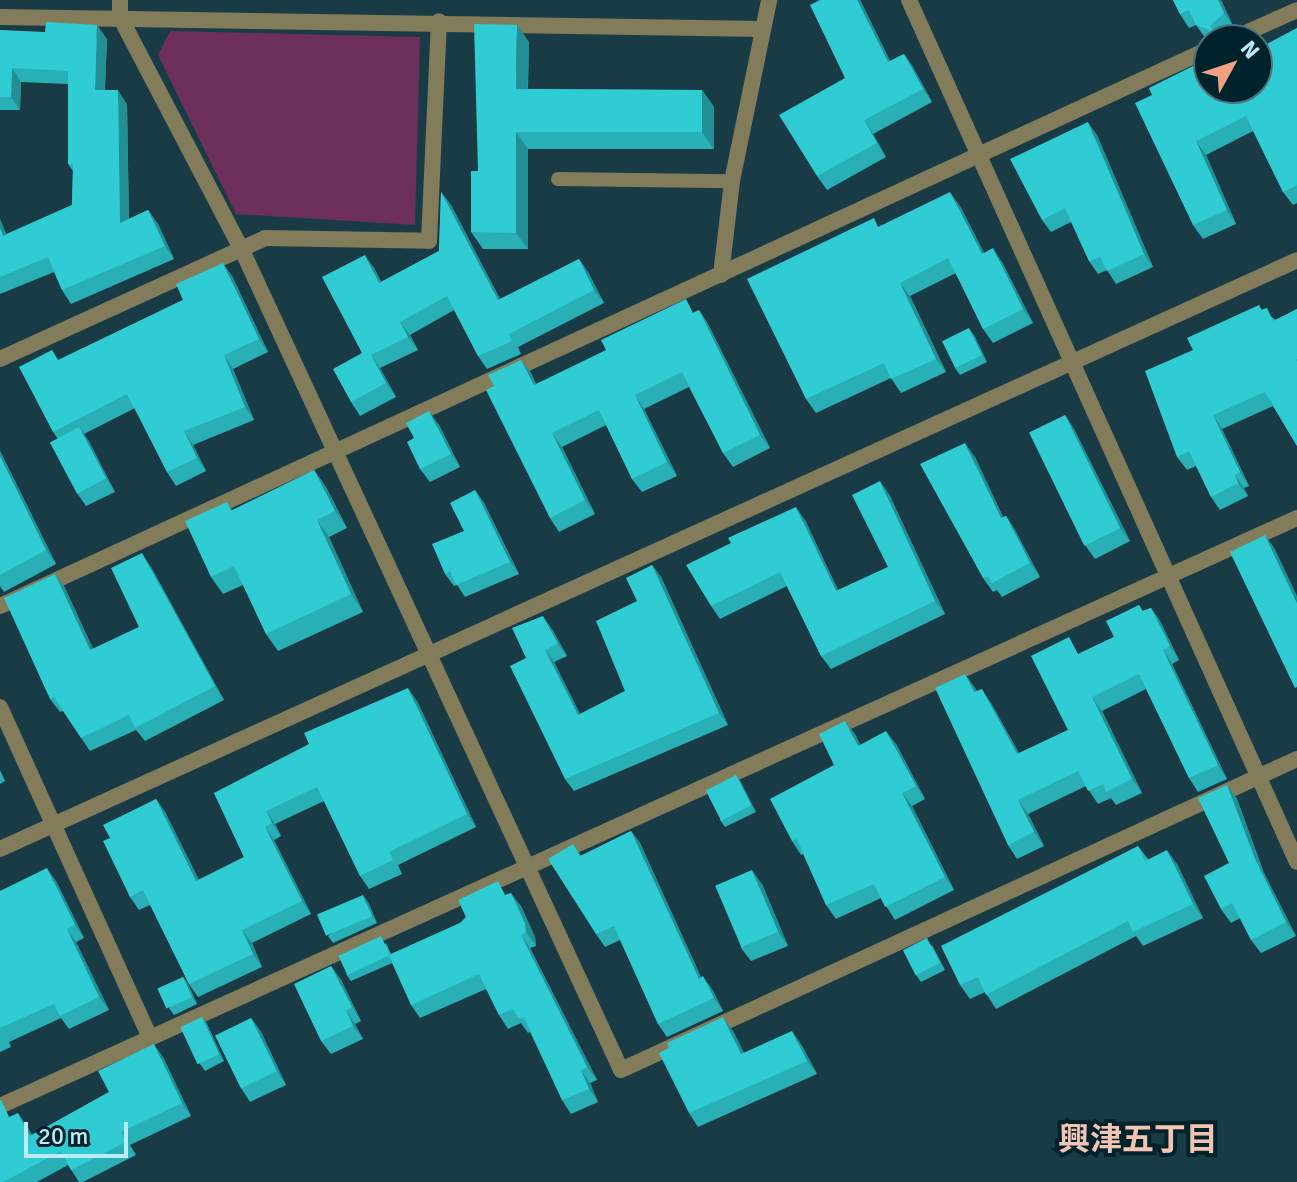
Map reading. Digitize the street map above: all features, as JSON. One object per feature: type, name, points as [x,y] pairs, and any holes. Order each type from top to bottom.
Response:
[{"type":"street","points":[[721,275],[732,181],[769,0]]},
{"type":"street","points":[[909,0],[1297,862]]},
{"type":"street","points":[[0,17],[120,9],[763,29]]},
{"type":"street","points":[[120,9],[242,250],[621,1070],[1297,759]]},
{"type":"street","points":[[1266,24],[1297,10]]},
{"type":"street","points":[[0,359],[265,238],[429,241],[439,21]]},
{"type":"street","points":[[0,606],[1193,56]]},
{"type":"street","points":[[0,849],[429,657],[1297,260]]},
{"type":"street","points":[[0,1106],[1297,518]]},
{"type":"street","points":[[0,707],[150,1038]]},
{"type":"lane","points":[[558,179],[732,181]]},
{"type":"shaded area","points":[[170,31],[420,37],[415,225],[236,214],[158,55]]},
{"type":"building","points":[[820,0],[857,0],[888,62],[904,54],[923,89],[864,120],[877,143],[817,176],[779,115],[845,78],[810,5]]},
{"type":"building","points":[[1173,0],[1218,0],[1224,13],[1212,24],[1196,24],[1189,10],[1180,14]]},
{"type":"building","points":[[46,22],[97,25],[95,90],[118,90],[120,223],[148,210],[165,246],[62,290],[48,257],[0,277],[0,228],[3,236],[72,205],[73,164],[68,164],[68,71],[12,68],[11,97],[0,97],[0,30],[45,32]]},
{"type":"building","points":[[474,24],[517,25],[516,89],[702,90],[702,132],[516,132],[516,233],[471,232],[471,171],[478,171]]},
{"type":"building","points":[[1297,28],[1297,185],[1283,192],[1246,116],[1196,141],[1227,210],[1193,225],[1135,103],[1152,95],[1149,88],[1193,66],[1193,104],[1273,104],[1273,41]]},
{"type":"building","points":[[1088,122],[1144,254],[1107,271],[1100,257],[1089,261],[1065,208],[1042,220],[1010,159]]},
{"type":"building","points":[[441,192],[498,300],[579,259],[594,290],[509,334],[512,341],[478,356],[447,296],[400,322],[408,337],[371,355],[386,383],[351,402],[333,369],[362,353],[322,277],[365,255],[379,283],[439,251]]},
{"type":"building","points":[[950,192],[982,254],[993,248],[1023,309],[983,329],[948,258],[900,283],[936,359],[891,379],[884,363],[806,399],[747,279],[874,218],[878,227]]},
{"type":"building","points":[[223,263],[259,339],[224,355],[245,407],[184,431],[197,458],[167,472],[127,394],[53,432],[19,367],[52,350],[58,360],[183,300],[176,284]]},
{"type":"building","points":[[686,299],[693,313],[699,310],[760,435],[723,453],[682,372],[635,395],[667,462],[632,479],[599,410],[552,433],[585,500],[550,518],[486,390],[494,386],[488,375],[521,360],[534,385],[606,350],[601,340]]},
{"type":"building","points":[[1259,305],[1261,310],[1267,308],[1273,321],[1297,309],[1297,446],[1265,392],[1213,415],[1240,472],[1235,475],[1238,483],[1211,497],[1189,451],[1177,457],[1145,371],[1193,350],[1187,338]]},
{"type":"building","points":[[969,328],[982,355],[955,368],[942,341]]},
{"type":"building","points":[[429,411],[451,454],[420,469],[407,442],[414,438],[406,423]]},
{"type":"building","points":[[1065,415],[1120,528],[1084,546],[1029,433]]},
{"type":"building","points":[[79,427],[106,478],[77,494],[50,442]]},
{"type":"building","points":[[965,443],[1001,518],[1006,516],[1030,563],[992,583],[988,576],[983,578],[920,464]]},
{"type":"building","points":[[0,456],[46,550],[0,575]]},
{"type":"building","points":[[314,470],[335,511],[317,520],[351,594],[266,634],[234,566],[211,577],[185,521],[227,502],[231,511]]},
{"type":"building","points":[[880,481],[935,601],[821,656],[780,572],[711,606],[686,565],[731,543],[728,538],[796,507],[836,591],[888,567],[852,495]]},
{"type":"building","points":[[475,490],[510,562],[456,585],[450,571],[445,574],[432,544],[464,531],[450,503]]},
{"type":"building","points":[[1265,535],[1297,603],[1295,688],[1230,552]]},
{"type":"building","points":[[142,553],[215,686],[135,728],[129,715],[81,738],[54,697],[50,699],[4,598],[55,574],[90,650],[139,627],[111,568]]},
{"type":"building","points":[[652,565],[719,713],[565,779],[510,666],[526,658],[512,628],[543,616],[558,644],[545,650],[578,715],[625,691],[596,621],[637,601],[626,578]]},
{"type":"building","points":[[1139,605],[1142,611],[1151,608],[1170,646],[1163,650],[1218,765],[1189,778],[1139,674],[1092,697],[1132,779],[1106,792],[1103,784],[1088,791],[1078,771],[1018,800],[1034,832],[1008,845],[935,688],[965,674],[974,692],[982,689],[1017,754],[1068,730],[1031,656],[1069,637],[1078,654],[1114,637],[1106,621]]},
{"type":"building","points":[[408,688],[467,814],[389,852],[393,860],[360,876],[317,787],[266,811],[272,823],[265,827],[302,901],[242,930],[253,954],[189,984],[143,890],[130,897],[103,841],[110,838],[103,825],[156,799],[196,881],[244,857],[214,793],[309,744],[304,733]]},
{"type":"building","points":[[845,721],[858,746],[886,731],[916,786],[902,793],[945,877],[885,907],[874,884],[826,905],[797,839],[792,841],[770,799],[834,765],[819,734]]},
{"type":"building","points":[[736,775],[751,805],[721,821],[706,790]]},
{"type":"building","points":[[1227,785],[1255,859],[1286,922],[1251,940],[1232,903],[1221,909],[1204,876],[1229,863],[1198,798]]},
{"type":"building","points":[[631,831],[699,979],[703,976],[714,998],[658,1024],[614,926],[596,934],[548,859],[573,844],[580,856]]},
{"type":"building","points":[[1138,846],[1145,861],[1167,850],[1193,904],[1133,932],[1128,921],[986,995],[978,977],[960,985],[941,946]]},
{"type":"building","points":[[47,868],[75,925],[67,929],[99,997],[60,1016],[54,1004],[0,1028],[0,891]]},
{"type":"building","points":[[752,870],[778,932],[741,947],[715,886]]},
{"type":"building","points":[[498,881],[505,895],[511,893],[525,923],[526,932],[521,935],[587,1067],[581,1070],[589,1089],[562,1100],[524,1017],[519,1019],[513,1009],[499,1015],[479,974],[411,1005],[389,955],[460,923],[466,917],[458,900]]},
{"type":"building","points":[[363,895],[372,916],[326,936],[317,915]]},
{"type":"building","points":[[381,936],[390,955],[347,975],[338,956]]},
{"type":"building","points":[[927,938],[940,963],[916,975],[903,950]]},
{"type":"building","points":[[331,966],[352,1007],[346,1010],[353,1026],[321,1041],[294,984]]},
{"type":"building","points":[[183,977],[192,997],[166,1008],[157,988]]},
{"type":"building","points":[[202,1017],[219,1054],[198,1064],[180,1027]]},
{"type":"building","points":[[723,1017],[741,1054],[792,1031],[807,1061],[689,1113],[659,1053],[669,1048],[667,1043]]},
{"type":"building","points":[[251,1018],[277,1071],[241,1089],[215,1036]]},
{"type":"building","points":[[154,1044],[182,1103],[121,1132],[126,1142],[71,1170],[61,1151],[0,1182],[0,1100],[9,1117],[18,1113],[30,1136],[109,1092],[98,1071]]},
{"type":"district","name":"興津五丁目","points":[[1138,1140]]}]
